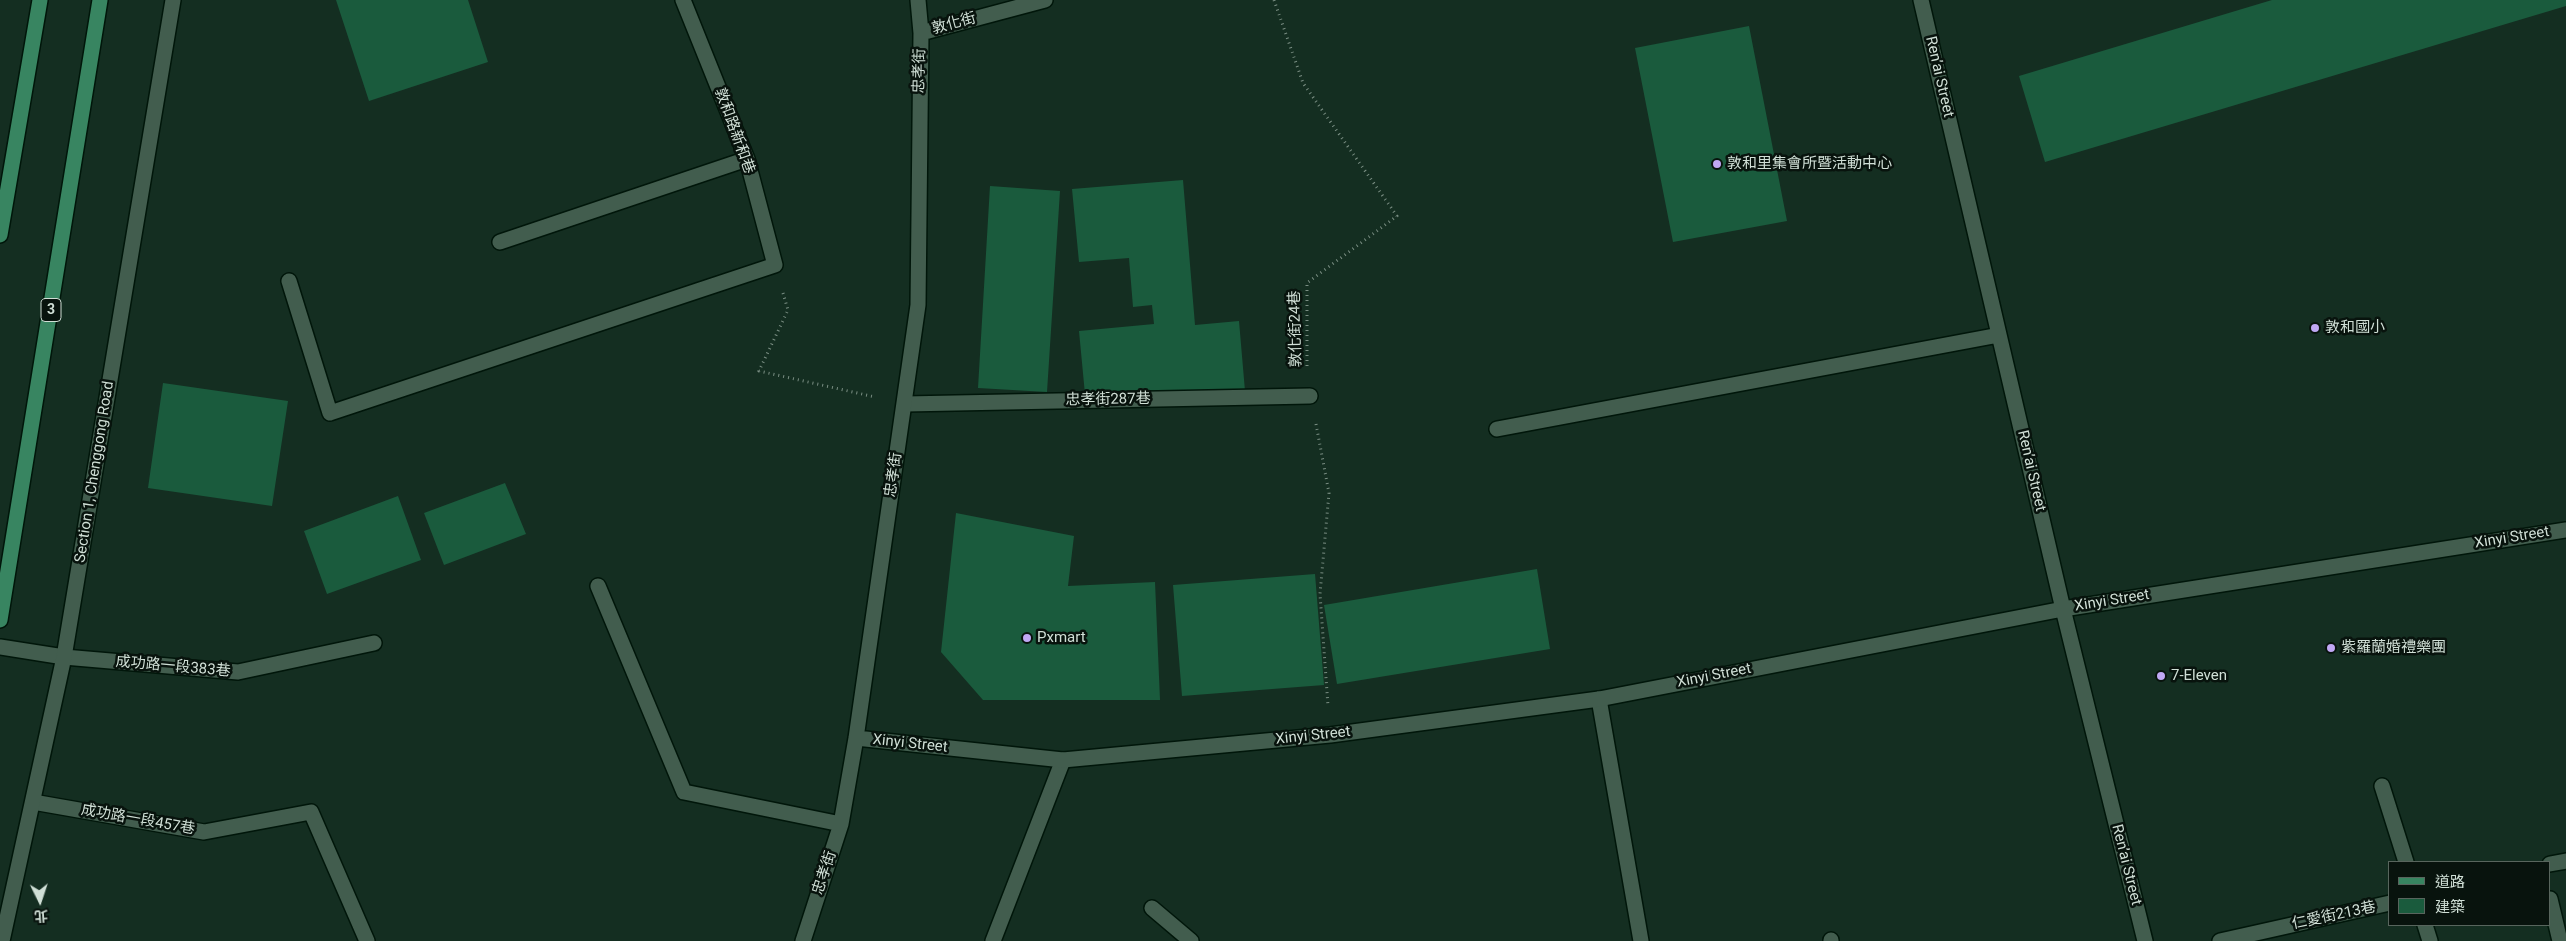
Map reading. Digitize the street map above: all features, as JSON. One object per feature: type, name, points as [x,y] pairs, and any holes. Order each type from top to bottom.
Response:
[{"type":"main road","points":[[0,235],[40,0]]},
{"type":"main road","name":"3","points":[[0,620],[100,0]]},
{"type":"street","name":"Section 1, Chenggong Road","points":[[2,941],[64,658],[172,0]]},
{"type":"street","name":"敦和路新和巷","points":[[683,0],[747,159],[775,265]]},
{"type":"street","name":"忠孝街","points":[[803,941],[841,824],[856,738],[918,305],[921,33],[918,0]]},
{"type":"street","name":"敦化街","points":[[921,33],[1045,0]]},
{"type":"street","name":"Ren’ai Street","points":[[1921,0],[2063,609],[2145,941]]},
{"type":"street","points":[[500,242],[747,159]]},
{"type":"street","points":[[289,281],[330,413],[775,265]]},
{"type":"street","points":[[1497,429],[1999,335]]},
{"type":"street","name":"忠孝街287巷","points":[[905,404],[1310,396]]},
{"type":"street","name":"Xinyi Street","points":[[856,738],[1063,760],[1330,735],[1599,699],[2063,609],[2566,530]]},
{"type":"street","points":[[598,586],[684,792],[841,824]]},
{"type":"street","name":"成功路一段383巷","points":[[0,647],[64,658],[238,672],[374,643]]},
{"type":"street","points":[[1599,699],[1641,941]]},
{"type":"street","points":[[994,941],[1063,760]]},
{"type":"street","points":[[2382,786],[2406,861]]},
{"type":"street","name":"成功路一段457巷","points":[[33,802],[204,832],[311,812],[367,941]]},
{"type":"street","points":[[2551,864],[2566,861]]},
{"type":"street","points":[[2551,902],[2560,941]]},
{"type":"street","name":"仁愛街213巷","points":[[2220,941],[2388,903]]},
{"type":"street","points":[[1152,908],[1191,941]]},
{"type":"street","points":[[2425,926],[2430,941]]},
{"type":"path","name":"敦化街24巷","points":[[1274,0],[1303,83],[1398,216],[1307,283],[1306,356],[1310,396],[1329,493],[1320,594],[1330,735]]},
{"type":"path","points":[[775,265],[788,310],[759,371],[905,404]]},
{"type":"building","points":[[336,0],[468,0],[488,62],[369,101]]},
{"type":"building","points":[[2272,0],[2566,0],[2566,6],[2045,162],[2019,76]]},
{"type":"building","name":"敦和里集會所暨活動中心","points":[[1749,26],[1787,221],[1673,242],[1635,48]]},
{"type":"building","points":[[1183,180],[1195,325],[1239,321],[1245,391],[1086,405],[1079,331],[1154,324],[1152,305],[1133,307],[1129,258],[1079,262],[1072,189]]},
{"type":"building","points":[[990,186],[1060,191],[1047,392],[978,388]]},
{"type":"building","points":[[163,383],[288,401],[272,506],[148,488]]},
{"type":"building","points":[[505,483],[526,534],[444,565],[424,513]]},
{"type":"building","points":[[398,496],[421,560],[327,594],[304,531]]},
{"type":"building","points":[[956,513],[1074,536],[1068,586],[1155,582],[1160,700],[983,700],[941,652]]},
{"type":"building","points":[[1537,569],[1550,649],[1337,684],[1324,605]]},
{"type":"building","points":[[1315,574],[1324,685],[1182,696],[1173,585]]},
{"type":"place","name":"敦和里集會所暨活動中心","points":[[1717,164]]},
{"type":"place","name":"敦和國小","points":[[2315,328]]},
{"type":"place","name":"Pxmart","points":[[1027,638]]},
{"type":"place","name":"紫羅蘭婚禮樂團","points":[[2331,648]]},
{"type":"place","name":"7-Eleven","points":[[2161,676]]}]
